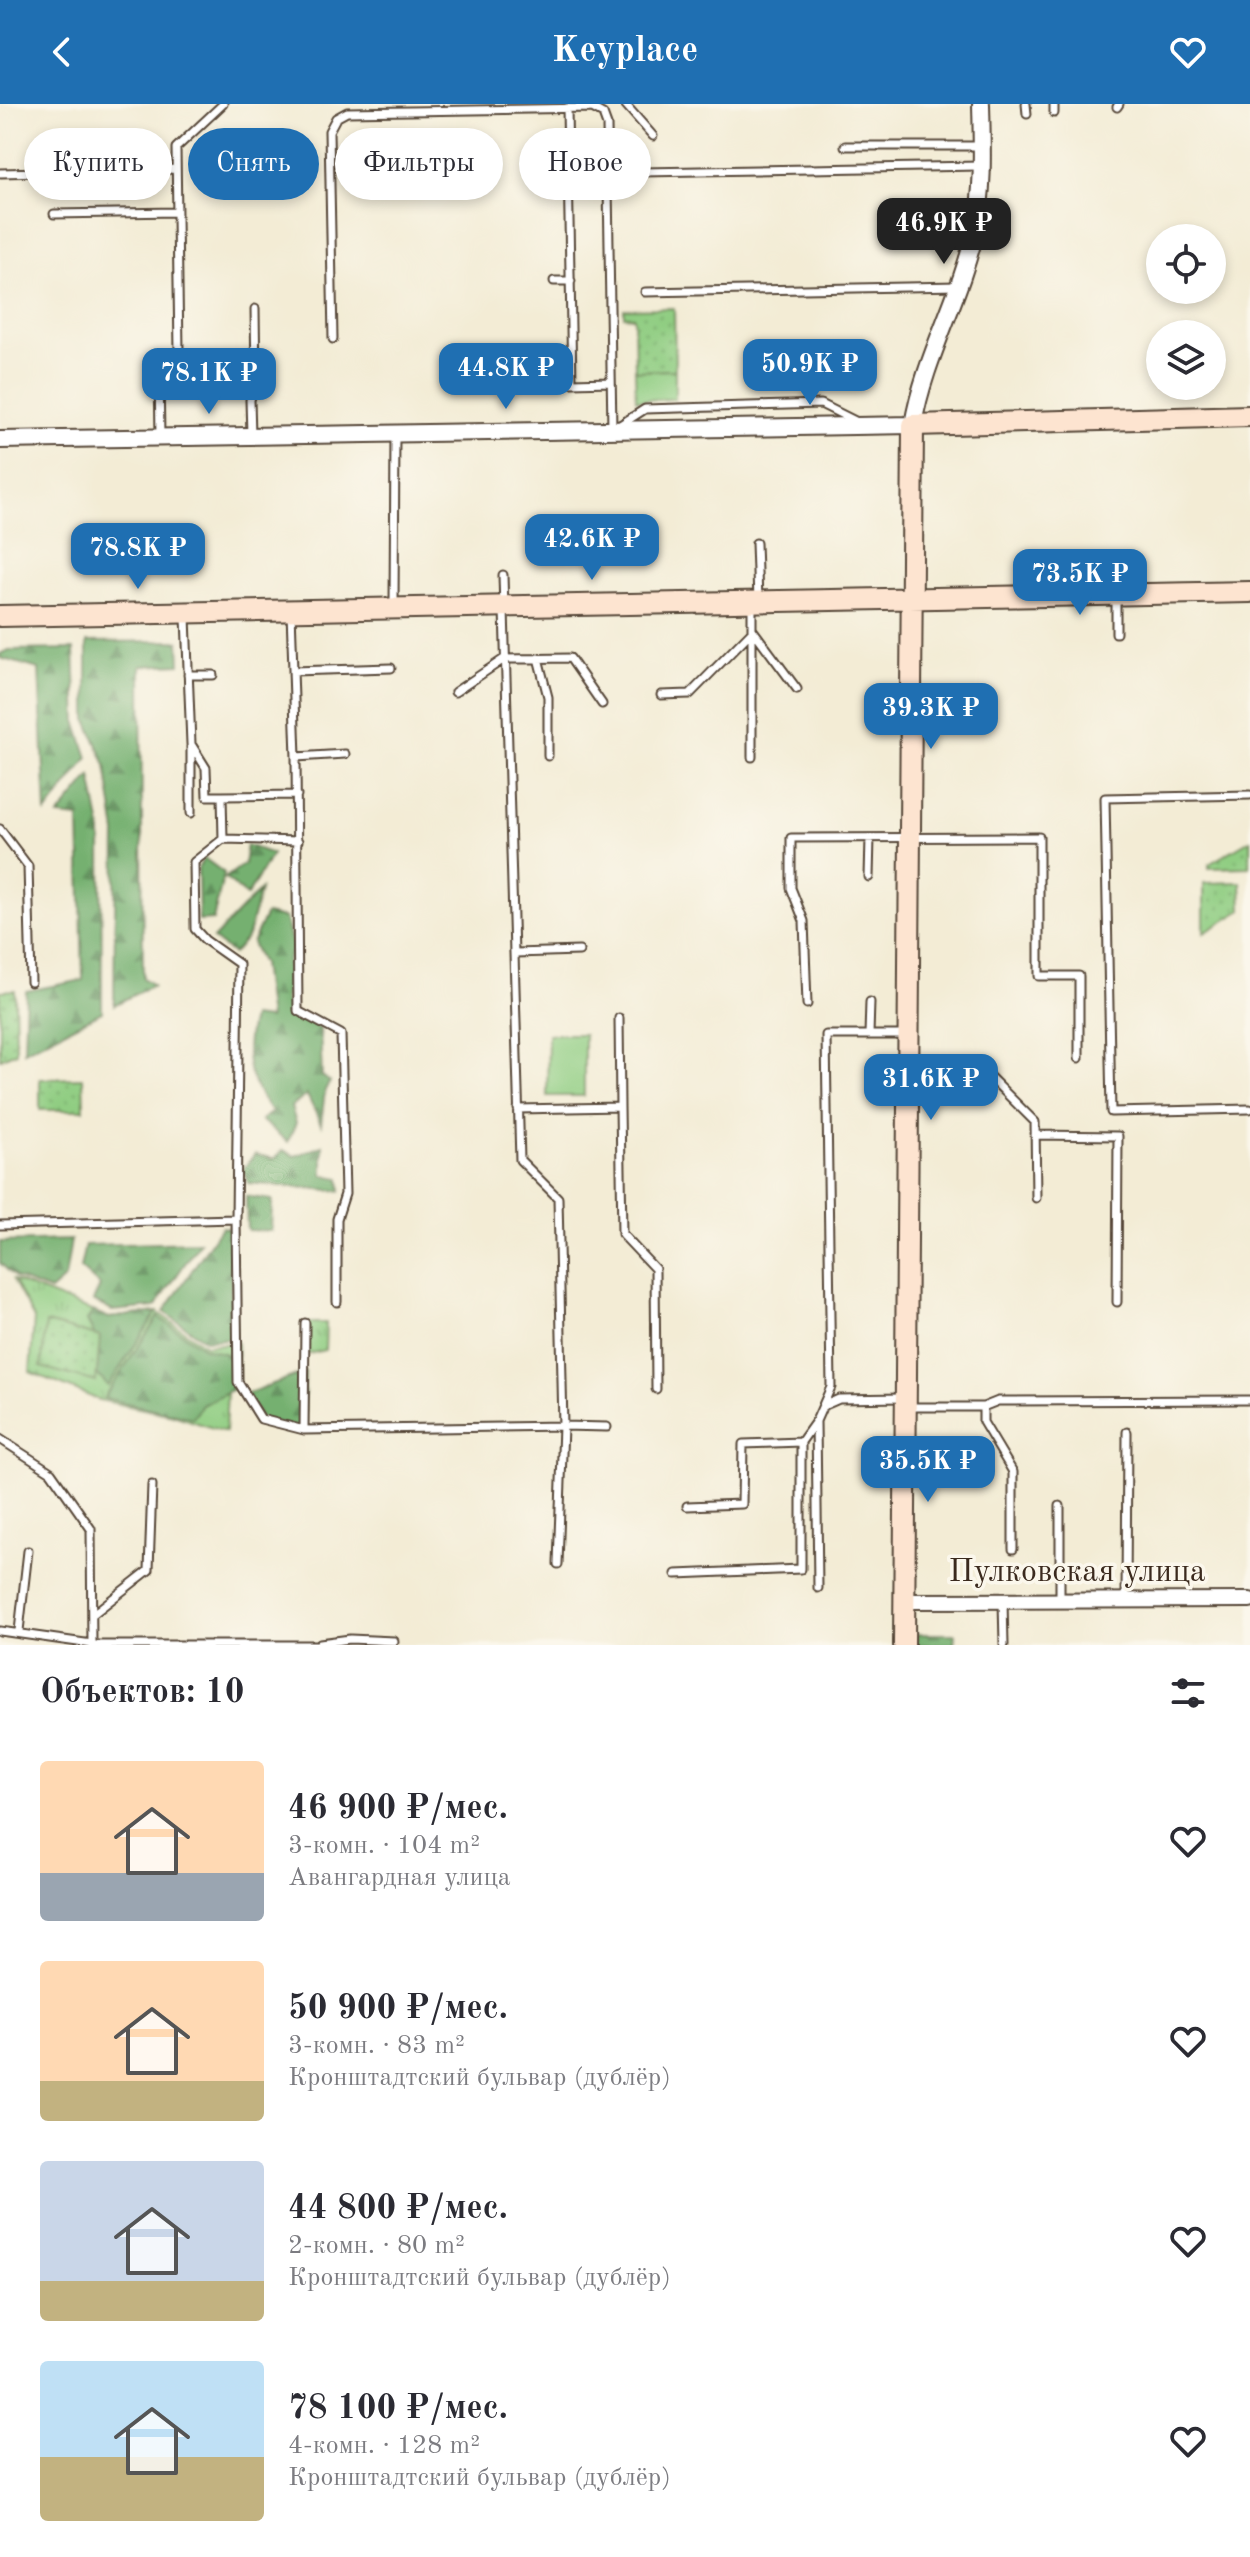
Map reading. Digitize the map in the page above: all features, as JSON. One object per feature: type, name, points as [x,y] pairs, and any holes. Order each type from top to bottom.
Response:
[{"type":"main road","points":[[904,1645],[913,425],[1250,416]]},
{"type":"main road","points":[[0,616],[1250,592]]},
{"type":"street","points":[[0,440],[913,425],[919,395],[975,231],[982,166],[981,104]]},
{"type":"street","name":"Пулковская улица","points":[[905,1601],[1250,1600]]},
{"type":"lane","points":[[160,437],[159,372],[179,351],[176,148],[223,104]]},
{"type":"lane","points":[[625,104],[653,136]]},
{"type":"lane","points":[[1026,104],[1027,114]]},
{"type":"lane","points":[[1054,104],[1054,113]]},
{"type":"lane","points":[[567,108],[572,383],[611,382]]},
{"type":"lane","points":[[333,339],[329,131],[336,118],[347,112],[592,108],[603,114],[607,125],[612,429]]},
{"type":"lane","points":[[845,146],[982,146]]},
{"type":"lane","points":[[651,172],[982,166]]},
{"type":"lane","points":[[0,173],[176,169]]},
{"type":"lane","points":[[54,214],[177,212]]},
{"type":"lane","points":[[554,281],[571,281]]},
{"type":"lane","points":[[645,292],[958,286]]},
{"type":"lane","points":[[251,435],[250,400],[256,380],[255,309]]},
{"type":"lane","points":[[394,608],[395,432]]},
{"type":"lane","points":[[752,757],[756,543]]},
{"type":"lane","points":[[1116,633],[1116,594],[1128,561]]},
{"type":"lane","points":[[503,575],[520,1160],[558,1198],[563,1426],[558,1564]]},
{"type":"lane","points":[[290,610],[298,841],[298,1011],[341,1034],[345,1194],[337,1219],[337,1302]]},
{"type":"lane","points":[[186,612],[191,813]]},
{"type":"lane","points":[[753,630],[797,689]]},
{"type":"lane","points":[[661,695],[690,694],[753,630]]},
{"type":"lane","points":[[538,658],[548,697],[548,756]]},
{"type":"lane","points":[[455,692],[504,659],[570,658],[602,704]]},
{"type":"lane","points":[[293,671],[391,668]]},
{"type":"lane","points":[[188,675],[213,675]]},
{"type":"lane","points":[[191,744],[206,768],[207,796],[297,795]]},
{"type":"lane","points":[[296,757],[345,754]]},
{"type":"lane","points":[[1250,795],[1105,798],[1111,1112],[1250,1109]]},
{"type":"lane","points":[[222,796],[223,839]]},
{"type":"lane","points":[[0,829],[28,866],[31,982]]},
{"type":"lane","points":[[807,1004],[804,921],[791,888],[791,838],[1039,837],[1039,976],[1079,976],[1079,1058]]},
{"type":"lane","points":[[869,877],[870,838]]},
{"type":"lane","points":[[298,841],[223,839],[194,862],[195,929],[239,964],[238,1382],[261,1419],[304,1430],[607,1427]]},
{"type":"lane","points":[[515,953],[579,951]]},
{"type":"lane","points":[[869,1035],[870,1002]]},
{"type":"lane","points":[[619,1018],[622,1234],[655,1269],[656,1389]]},
{"type":"lane","points":[[676,1574],[801,1569],[801,1442],[816,1421],[831,1387],[826,1035],[910,1035]]},
{"type":"lane","points":[[910,1075],[988,1075],[1035,1122],[1036,1198]]},
{"type":"lane","points":[[518,1109],[620,1107]]},
{"type":"lane","points":[[1035,1135],[1118,1136],[1117,1302]]},
{"type":"lane","points":[[0,1225],[236,1219]]},
{"type":"lane","points":[[304,1430],[305,1323]]},
{"type":"lane","points":[[823,1406],[839,1399],[983,1407],[998,1401],[1250,1400]]},
{"type":"lane","points":[[983,1407],[983,1422],[1013,1472],[1013,1549]]},
{"type":"lane","points":[[816,1421],[818,1588]]},
{"type":"lane","points":[[1126,1600],[1127,1432]]},
{"type":"lane","points":[[0,1439],[51,1472],[91,1529],[92,1644]]},
{"type":"lane","points":[[687,1506],[742,1504],[743,1444],[801,1442]]},
{"type":"lane","points":[[93,1614],[149,1570],[152,1485]]},
{"type":"lane","points":[[1060,1506],[1060,1601]]},
{"type":"lane","points":[[19,1631],[28,1551]]},
{"type":"lane","points":[[1003,1601],[1004,1645]]},
{"type":"lane","points":[[0,1631],[19,1631],[92,1644],[322,1644],[350,1639],[394,1641]]},
{"type":"green space","points":[[674,308],[675,370],[635,371],[634,317],[624,316],[624,309]]},
{"type":"green space","points":[[675,370],[675,399],[636,400],[635,371]]},
{"type":"green space","points":[[179,641],[180,664],[141,666],[143,978],[153,985],[114,1005],[116,833],[106,765],[87,720],[87,642]]},
{"type":"green space","points":[[74,649],[77,724],[88,758],[46,813],[39,669],[0,658],[0,654],[8,650]]},
{"type":"green space","points":[[91,776],[101,828],[102,1012],[24,1051],[26,991],[83,980],[79,818],[58,816]]},
{"type":"green space","points":[[1250,840],[1250,867],[1209,868],[1209,864]]},
{"type":"green space","points":[[247,845],[272,854],[247,896],[225,878],[244,864]]},
{"type":"green space","points":[[204,858],[224,873],[213,920],[199,921],[198,868]]},
{"type":"green space","points":[[1241,882],[1242,910],[1204,933],[1204,883]]},
{"type":"green space","points":[[260,890],[248,936],[233,954],[213,939]]},
{"type":"green space","points":[[266,914],[285,918],[293,946],[288,959],[285,1001],[294,1014],[320,1028],[322,1076],[330,1082],[325,1090],[321,1124],[307,1095],[291,1107],[296,1123],[288,1142],[261,1120],[272,1112],[256,1089],[248,1067],[247,1044],[252,1017],[269,1019],[262,964],[252,943]]},
{"type":"green space","points":[[15,990],[16,1052],[0,1059],[0,991]]},
{"type":"green space","points":[[548,1034],[584,1034],[584,1096],[547,1096]]},
{"type":"green space","points":[[83,1078],[84,1110],[40,1110],[40,1079]]},
{"type":"green space","points":[[323,1146],[323,1175],[340,1178],[341,1191],[248,1183],[243,1169],[255,1154],[274,1159],[283,1150],[295,1156]]},
{"type":"green space","points":[[246,1196],[272,1200],[271,1231],[247,1230]]},
{"type":"green space","points":[[221,1227],[231,1229],[231,1339],[205,1340],[164,1312]]},
{"type":"green space","points":[[71,1240],[65,1278],[50,1291],[16,1278],[0,1263],[0,1242]]},
{"type":"green space","points":[[200,1242],[155,1307],[112,1311],[93,1301],[100,1286],[80,1268],[85,1245]]},
{"type":"green space","points":[[13,1280],[109,1318],[157,1312],[205,1345],[237,1343],[238,1382],[237,1387],[227,1391],[225,1432],[173,1415],[99,1400],[30,1372],[34,1319]]},
{"type":"green space","points":[[93,1311],[109,1318],[157,1312],[108,1386],[97,1374],[100,1337],[95,1336],[87,1321]]},
{"type":"green space","points":[[158,1317],[204,1348],[237,1357],[237,1387],[202,1405],[193,1418],[104,1398]]},
{"type":"green space","points":[[46,1323],[100,1337],[96,1382],[41,1367]]},
{"type":"green space","points":[[305,1323],[326,1323],[325,1350],[305,1355]]},
{"type":"green space","points":[[305,1372],[304,1430],[261,1419],[246,1394]]},
{"type":"green space","points":[[916,1634],[955,1634],[954,1645],[916,1645]]}]
